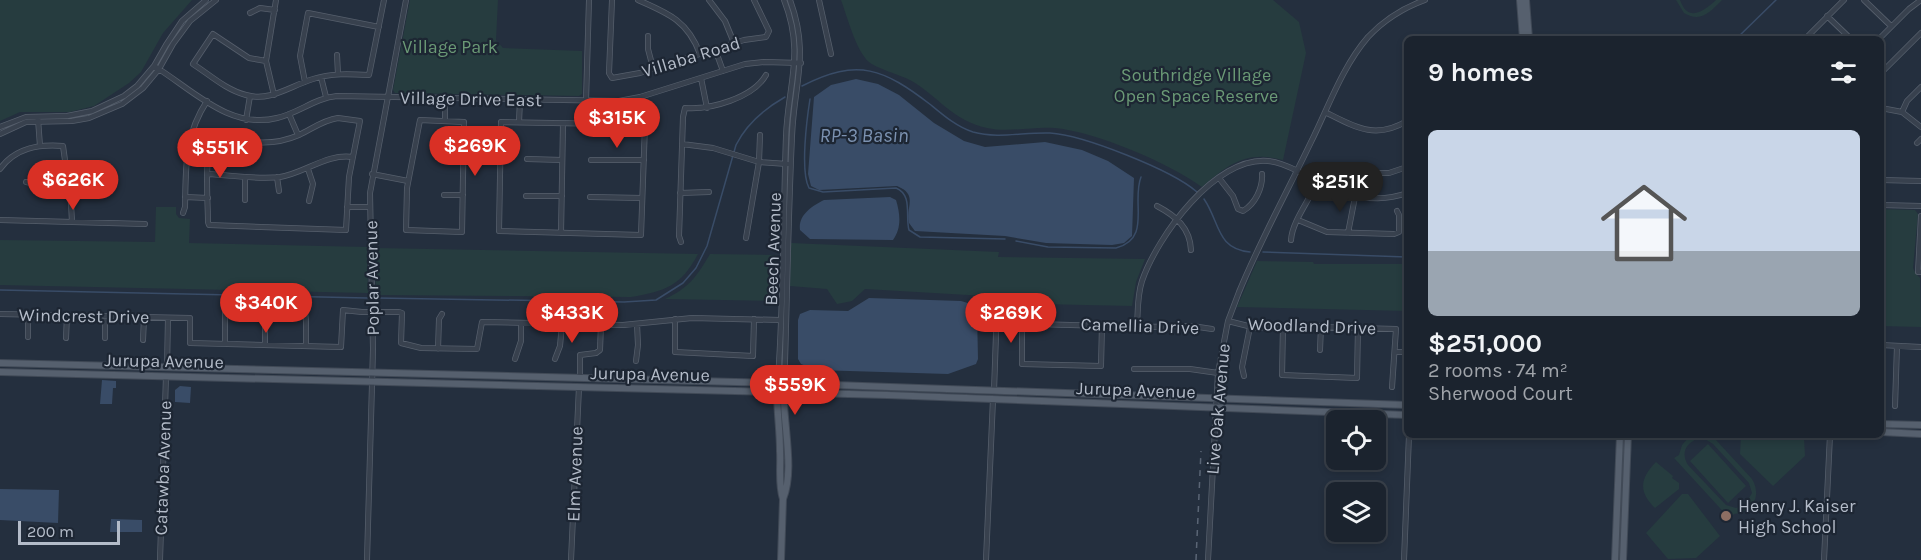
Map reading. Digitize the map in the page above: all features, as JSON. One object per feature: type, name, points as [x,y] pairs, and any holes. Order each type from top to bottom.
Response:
[{"type":"main road","points":[[1520,0],[1523,36]]},
{"type":"main road","points":[[1526,0],[1529,36]]},
{"type":"main road","name":"Jurupa Avenue","points":[[0,363],[781,383],[1404,405]]},
{"type":"main road","name":"Jurupa Avenue","points":[[0,372],[993,399],[1404,415]]},
{"type":"main road","name":"Beech Avenue","points":[[780,393],[788,457],[787,490],[783,499],[781,560]]},
{"type":"main road","points":[[1884,424],[1921,425]]},
{"type":"main road","points":[[1884,432],[1921,434]]},
{"type":"main road","points":[[1615,560],[1620,438]]},
{"type":"main road","points":[[1623,560],[1628,438]]},
{"type":"street","points":[[157,68],[177,28],[206,0]]},
{"type":"street","points":[[0,128],[12,121],[38,118],[72,121],[105,112],[131,98],[157,68],[183,29],[198,13],[216,0]]},
{"type":"street","points":[[274,95],[266,61],[276,0]]},
{"type":"street","points":[[266,61],[249,58],[213,34],[194,64],[233,91],[250,96],[274,95],[321,77],[369,75],[384,0]]},
{"type":"street","name":"Poplar Avenue","points":[[367,560],[373,312],[370,207],[372,174],[406,0]]},
{"type":"street","points":[[586,101],[589,0]]},
{"type":"street","name":"Villaba Road","points":[[612,0],[609,73],[611,78],[627,76],[734,43],[765,37],[769,34],[754,0]]},
{"type":"street","points":[[638,0],[665,12],[680,22],[693,38],[700,54]]},
{"type":"street","points":[[709,0],[725,21],[734,43]]},
{"type":"street","name":"Beech Avenue","points":[[784,0],[792,27],[798,63]]},
{"type":"street","name":"Beech Avenue","points":[[780,393],[788,164],[787,113],[798,63],[799,31],[790,0]]},
{"type":"street","points":[[819,0],[831,54]]},
{"type":"street","name":"Live Oak Avenue","points":[[1208,560],[1218,373],[1228,321],[1260,245],[1352,60],[1370,36],[1397,13],[1425,0]]},
{"type":"street","points":[[1808,36],[1844,0]]},
{"type":"street","points":[[1864,0],[1891,26]]},
{"type":"street","points":[[1882,36],[1921,0]]},
{"type":"street","points":[[250,13],[260,8],[274,9]]},
{"type":"street","points":[[305,82],[300,56],[308,13],[379,27]]},
{"type":"street","points":[[1827,16],[1848,36]]},
{"type":"street","points":[[1884,70],[1921,33]]},
{"type":"street","points":[[648,36],[647,45],[653,68]]},
{"type":"street","points":[[715,49],[723,71]]},
{"type":"street","points":[[337,55],[338,75]]},
{"type":"street","name":"Village Drive East","points":[[157,68],[226,113],[246,120],[267,120],[289,114],[326,97],[624,101],[754,63],[798,63]]},
{"type":"street","points":[[681,242],[679,236],[680,193],[685,108],[707,108],[728,102],[763,80],[766,75]]},
{"type":"street","points":[[321,77],[326,97]]},
{"type":"street","points":[[701,78],[707,108]]},
{"type":"street","points":[[1902,112],[1907,101],[1921,87]]},
{"type":"street","points":[[246,120],[250,96]]},
{"type":"street","points":[[445,98],[445,121]]},
{"type":"street","points":[[519,122],[520,100]]},
{"type":"street","points":[[183,213],[188,142],[195,121],[207,101]]},
{"type":"street","points":[[624,101],[626,124]]},
{"type":"street","points":[[1884,109],[1902,112],[1921,127]]},
{"type":"street","points":[[1325,112],[1370,131],[1392,129],[1404,123]]},
{"type":"street","points":[[289,114],[297,135]]},
{"type":"street","points":[[0,134],[38,118]]},
{"type":"street","points":[[38,118],[40,146]]},
{"type":"street","points":[[355,119],[360,121],[353,157],[346,230],[209,225],[208,174],[210,148],[215,134],[241,142],[261,143],[297,135],[330,120],[355,119]]},
{"type":"street","points":[[420,120],[445,121],[464,122],[462,231],[406,230],[408,181],[420,120]]},
{"type":"street","points":[[501,122],[519,122],[626,124],[645,122],[641,235],[499,231],[501,122]]},
{"type":"street","points":[[561,233],[563,124]]},
{"type":"street","points":[[746,238],[759,162],[760,135]]},
{"type":"street","points":[[682,144],[706,146],[759,162],[788,164]]},
{"type":"street","points":[[0,169],[15,154],[24,149],[63,146],[72,222]]},
{"type":"street","points":[[208,174],[277,177],[308,169],[332,158],[353,157]]},
{"type":"street","points":[[450,158],[464,158]]},
{"type":"street","points":[[527,159],[562,160]]},
{"type":"street","points":[[591,160],[644,160]]},
{"type":"street","points":[[1137,327],[1139,292],[1163,239],[1177,219],[1200,195],[1236,166],[1255,161],[1276,162],[1355,197],[1383,199],[1404,194]]},
{"type":"street","name":"Beech Avenue","points":[[781,383],[780,320],[788,164]]},
{"type":"street","points":[[1368,173],[1389,173],[1404,167]]},
{"type":"street","points":[[308,169],[313,184],[309,201]]},
{"type":"street","points":[[372,174],[408,181]]},
{"type":"street","points":[[1219,178],[1233,196],[1238,208],[1243,211],[1256,198],[1262,174]]},
{"type":"street","points":[[245,177],[245,200]]},
{"type":"street","points":[[277,177],[279,190]]},
{"type":"street","points":[[26,182],[36,184],[68,179]]},
{"type":"street","points":[[1884,180],[1921,181]]},
{"type":"street","points":[[680,193],[709,192]]},
{"type":"street","points":[[1292,240],[1291,236],[1298,220],[1310,196],[1314,194]]},
{"type":"street","points":[[444,195],[463,195]]},
{"type":"street","points":[[526,196],[562,196]]},
{"type":"street","points":[[185,197],[208,198]]},
{"type":"street","points":[[590,197],[642,198]]},
{"type":"street","points":[[1348,233],[1355,197]]},
{"type":"street","points":[[1884,205],[1921,206]]},
{"type":"street","points":[[1157,206],[1177,219],[1188,234],[1191,250]]},
{"type":"street","points":[[347,207],[370,207]]},
{"type":"street","points":[[1298,220],[1323,231],[1394,234],[1399,232],[1397,212]]},
{"type":"street","points":[[1920,272],[1921,216]]},
{"type":"street","points":[[0,220],[145,224]]},
{"type":"street","points":[[994,391],[997,306]]},
{"type":"street","points":[[225,310],[225,344],[341,347],[343,310],[402,313],[401,343],[417,348],[477,350],[482,322],[637,324],[696,317],[780,320]]},
{"type":"street","points":[[265,311],[265,345]]},
{"type":"street","points":[[304,312],[306,346]]},
{"type":"street","name":"Windcrest Drive","points":[[0,314],[190,318],[190,343],[225,344]]},
{"type":"street","points":[[438,348],[439,319],[442,314]]},
{"type":"street","points":[[28,315],[28,337]]},
{"type":"street","points":[[66,338],[67,316]]},
{"type":"street","points":[[105,317],[105,338]]},
{"type":"street","points":[[143,340],[144,318]]},
{"type":"street","points":[[167,367],[168,318]]},
{"type":"street","points":[[675,319],[675,352],[753,356],[754,319]]},
{"type":"street","name":"Woodland Drive","points":[[1228,321],[1250,327],[1265,328],[1321,326],[1396,329],[1395,352],[1404,352]]},
{"type":"street","points":[[515,358],[520,341],[521,323]]},
{"type":"street","name":"Camellia Drive","points":[[996,323],[1137,327],[1192,326],[1212,329]]},
{"type":"street","points":[[555,359],[560,346],[562,324]]},
{"type":"street","points":[[580,378],[580,355],[596,353],[600,350],[601,324]]},
{"type":"street","points":[[636,362],[637,324]]},
{"type":"street","points":[[1022,324],[1022,364],[1101,366],[1102,325]]},
{"type":"street","points":[[1283,326],[1282,375],[1357,378],[1358,327]]},
{"type":"street","points":[[1320,350],[1321,326]]},
{"type":"street","points":[[1244,376],[1242,367],[1250,327]]},
{"type":"street","points":[[1884,345],[1921,347]]},
{"type":"street","points":[[1894,406],[1897,346]]},
{"type":"street","points":[[1392,387],[1395,352]]},
{"type":"street","points":[[1134,369],[1190,369],[1218,373]]},
{"type":"street","name":"Catawba Avenue","points":[[160,560],[166,376]]},
{"type":"street","name":"Elm Avenue","points":[[571,560],[579,387]]},
{"type":"street","points":[[986,560],[993,399]]},
{"type":"street","points":[[1404,560],[1409,438]]},
{"type":"street","points":[[1824,560],[1830,438]]},
{"type":"green space","points":[[0,0],[192,0],[163,33],[141,72],[129,83],[94,106],[70,112],[20,112],[0,121]]},
{"type":"green space","name":"Village Park","points":[[410,0],[498,0],[496,40],[503,48],[582,51],[582,94],[579,96],[395,93],[393,90]]},
{"type":"green space","name":"Southridge Village Open Space Reserve","points":[[841,0],[1273,0],[1299,22],[1306,53],[1283,160],[1270,157],[1248,158],[1229,166],[1202,187],[1152,159],[1091,136],[1055,128],[1004,130],[975,125],[955,114],[910,80],[869,62],[856,42]]},
{"type":"green space","points":[[1676,0],[1680,0],[1687,11],[1696,13],[1716,0],[1722,0],[1705,15],[1695,17],[1684,13]]},
{"type":"green space","points":[[156,207],[176,207],[176,214],[179,218],[190,219],[189,243],[367,247],[368,293],[0,285],[0,240],[155,242]]},
{"type":"green space","points":[[1884,209],[1915,210],[1918,214],[1913,268],[1920,278],[1921,327],[1884,326]]},
{"type":"green space","points":[[791,243],[999,252],[998,257],[1145,259],[1136,282],[1132,306],[988,303],[985,296],[865,289],[852,301],[837,304],[827,289],[790,286]]},
{"type":"green space","points":[[375,248],[698,254],[679,280],[663,289],[631,297],[376,295]]},
{"type":"green space","points":[[710,254],[777,255],[775,301],[665,299],[692,281]]},
{"type":"green space","points":[[1257,261],[1313,262],[1314,264],[1404,264],[1404,311],[1237,307]]},
{"type":"green space","points":[[1688,438],[1713,438],[1716,440],[1752,479],[1756,497],[1751,507],[1734,514],[1730,519],[1674,458],[1679,455],[1682,445]],"holes":[[[1705,439],[1713,444],[1749,483],[1752,493],[1745,505],[1736,508],[1726,505],[1688,465],[1685,450],[1693,441]]]},
{"type":"green space","points":[[1741,438],[1804,438],[1805,456],[1773,486],[1740,454]]},
{"type":"green space","points":[[1708,444],[1746,486],[1728,503],[1690,461]]},
{"type":"green space","points":[[1656,462],[1679,483],[1679,489],[1655,508],[1646,496],[1643,485],[1644,479]]},
{"type":"green space","points":[[1682,494],[1688,494],[1720,536],[1696,558],[1668,559],[1646,533]]},
{"type":"water","name":"RP-3 Basin","points":[[856,79],[878,84],[899,95],[934,123],[964,141],[985,147],[1045,142],[1082,150],[1108,161],[1134,178],[1132,236],[1124,243],[1112,245],[1046,243],[1005,236],[915,231],[909,223],[908,193],[897,186],[819,190],[811,186],[808,174],[814,97],[831,85]]},
{"type":"water","name":"RP-3 Basin","points":[[890,197],[896,200],[899,215],[898,231],[893,240],[810,239],[800,230],[804,215],[824,200]]},
{"type":"water","points":[[869,298],[961,301],[971,304],[977,312],[978,359],[976,364],[948,374],[816,370],[801,364],[798,359],[800,314],[810,310],[848,311]]},
{"type":"water","points":[[102,380],[116,381],[112,404],[100,404]]},
{"type":"water","points":[[180,386],[191,387],[190,403],[175,402],[175,390]]},
{"type":"water","points":[[0,489],[59,490],[58,523],[0,520]]},
{"type":"water","points":[[111,519],[142,520],[142,532],[110,532]]},
{"type":"waterway","points":[[1739,36],[1776,0]]},
{"type":"waterway","points":[[802,86],[839,72],[870,71],[899,83],[950,120],[973,132],[1001,135],[1040,133],[1065,135],[1148,164],[1185,183],[1197,192]]},
{"type":"waterway","points":[[377,298],[624,302],[656,300],[683,283],[696,268],[707,246],[736,145],[745,130],[757,117],[785,97]]},
{"type":"waterway","points":[[810,99],[805,157],[806,180],[809,188],[823,192],[896,188],[901,191],[907,201],[909,230],[920,237],[1005,239]]},
{"type":"waterway","points":[[1016,241],[1048,247],[1116,248],[1127,243],[1134,237],[1137,228],[1141,177]]},
{"type":"waterway","points":[[1204,199],[1225,240],[1239,250],[1250,252]]},
{"type":"waterway","points":[[1263,252],[1404,257]]},
{"type":"waterway","points":[[0,290],[367,298]]},
{"type":"railway","points":[[1196,560],[1201,451]]},
{"type":"place","name":"Henry J. Kaiser High School","points":[[1726,516]]}]
